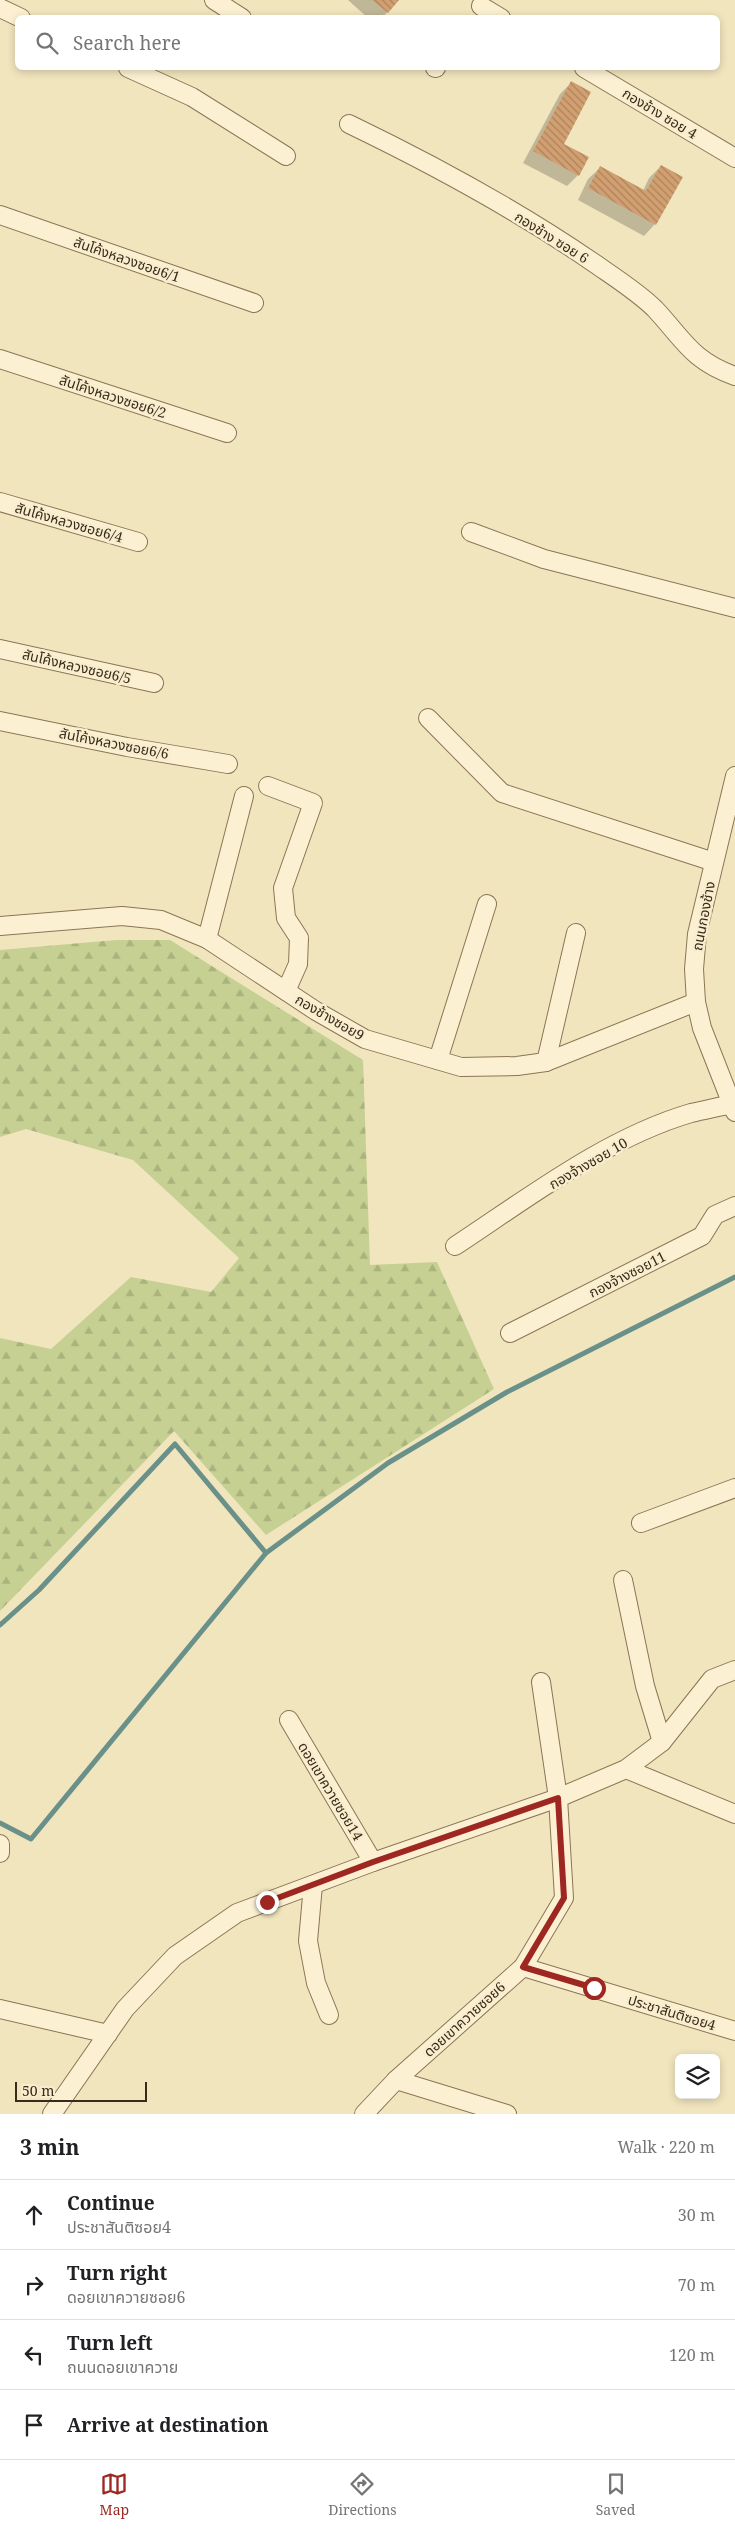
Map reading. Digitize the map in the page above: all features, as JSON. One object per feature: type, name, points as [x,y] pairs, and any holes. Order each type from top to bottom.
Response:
[{"type":"street","points":[[214,0],[237,15]]},
{"type":"street","points":[[0,8],[15,15]]},
{"type":"street","points":[[480,8],[495,15]]},
{"type":"street","points":[[132,70],[192,98],[286,156]]},
{"type":"street","name":"กองช้าง ซอย 4","points":[[587,70],[735,158]]},
{"type":"street","name":"กองช้าง ซอย 6","points":[[350,124],[451,174],[594,263],[654,308],[693,354],[721,371],[735,376]]},
{"type":"street","name":"สันโค้งหลวงซอย6/1","points":[[0,215],[254,303]]},
{"type":"street","name":"สันโค้งหลวงซอย6/2","points":[[0,359],[227,433]]},
{"type":"street","name":"สันโค้งหลวงซอย6/4","points":[[0,502],[138,542]]},
{"type":"street","points":[[470,532],[544,559],[735,608]]},
{"type":"street","name":"สันโค้งหลวงซอย6/5","points":[[0,648],[154,683]]},
{"type":"street","points":[[428,718],[502,792],[714,862]]},
{"type":"street","name":"สันโค้งหลวงซอย6/6","points":[[0,721],[127,747],[228,764]]},
{"type":"street","name":"ถนนกองช้าง","points":[[734,1108],[702,1028],[696,1002],[694,968],[697,934],[735,776]]},
{"type":"street","points":[[268,786],[313,803],[283,888],[286,918],[299,938],[298,964],[286,991]]},
{"type":"street","points":[[207,939],[244,796]]},
{"type":"street","points":[[438,1060],[487,904]]},
{"type":"street","name":"กองช้างซอย9","points":[[0,926],[122,916],[160,920],[207,939],[286,991],[365,1039],[461,1067],[517,1066],[546,1062],[696,1002]]},
{"type":"street","points":[[546,1062],[576,932]]},
{"type":"street","name":"กองจ้างซอย 10","points":[[455,1246],[592,1157],[651,1129],[690,1114],[734,1108]]},
{"type":"street","name":"กองจ้างซอย11","points":[[510,1333],[702,1236],[715,1216],[735,1206]]},
{"type":"street","points":[[641,1523],[735,1488]]},
{"type":"street","points":[[623,1580],[644,1686],[662,1742]]},
{"type":"street","points":[[52,2114],[125,2009],[175,1956],[237,1914],[373,1862],[558,1798],[626,1769],[662,1742],[712,1679],[735,1670]]},
{"type":"street","name":"ดอยเขาควายซอย6","points":[[364,2114],[396,2080],[523,1967],[564,1898],[558,1798],[541,1682]]},
{"type":"street","name":"ดอยเขาควายซอย14","points":[[289,1720],[373,1862]]},
{"type":"street","points":[[626,1769],[735,1814]]},
{"type":"street","points":[[0,1844],[0,1853]]},
{"type":"street","points":[[313,1885],[308,1941],[316,1983],[329,2015]]},
{"type":"street","name":"ประชาสันติซอย4","points":[[523,1967],[735,2031]]},
{"type":"street","points":[[0,2008],[108,2034]]},
{"type":"street","points":[[396,2080],[507,2114]]},
{"type":"green space","points":[[116,940],[170,940],[363,1060],[370,1265],[437,1262],[494,1389],[266,1535],[174,1431],[0,1611],[0,1338],[51,1349],[131,1277],[211,1292],[239,1258],[133,1160],[26,1129],[0,1137],[0,950]]},
{"type":"building","points":[[372,0],[399,0],[388,13]]},
{"type":"building","points":[[571,81],[591,92],[564,144],[589,157],[579,176],[533,151]]},
{"type":"building","points":[[661,165],[683,177],[656,225],[588,188],[600,166],[646,191]]},
{"type":"waterway","points":[[0,1823],[31,1839],[266,1553],[388,1463],[507,1392],[735,1277]]},
{"type":"waterway","points":[[0,1625],[39,1590],[175,1444],[266,1553]]},
{"type":"route","points":[[267,1902],[373,1862],[558,1798],[564,1898],[523,1967],[594,1988]]}]
